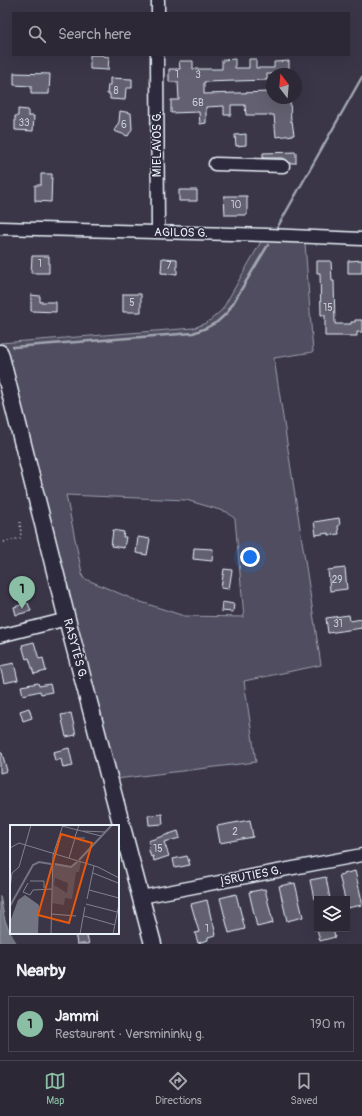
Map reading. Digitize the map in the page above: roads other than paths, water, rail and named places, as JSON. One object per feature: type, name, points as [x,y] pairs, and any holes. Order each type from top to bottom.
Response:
[{"type":"main road","name":"RASYTĖS G.","points":[[0,353],[67,619],[153,944]]},
{"type":"street","points":[[158,0],[158,12]]},
{"type":"street","name":"MIELAVOS G.","points":[[157,56],[158,232]]},
{"type":"street","points":[[215,164],[283,166]]},
{"type":"street","name":"AGILOS G.","points":[[0,228],[362,239]]},
{"type":"street","points":[[0,636],[67,619]]},
{"type":"street","name":"ĮSRUTIES G.","points":[[141,897],[362,855]]},
{"type":"water","points":[[0,896],[5,921],[16,944],[0,944]]},
{"type":"waterway","points":[[277,228],[362,77]]},
{"type":"waterway","points":[[13,347],[193,333],[206,328],[217,322],[227,313],[268,245]]},
{"type":"place","name":"Jammi","points":[[22,609]]}]
